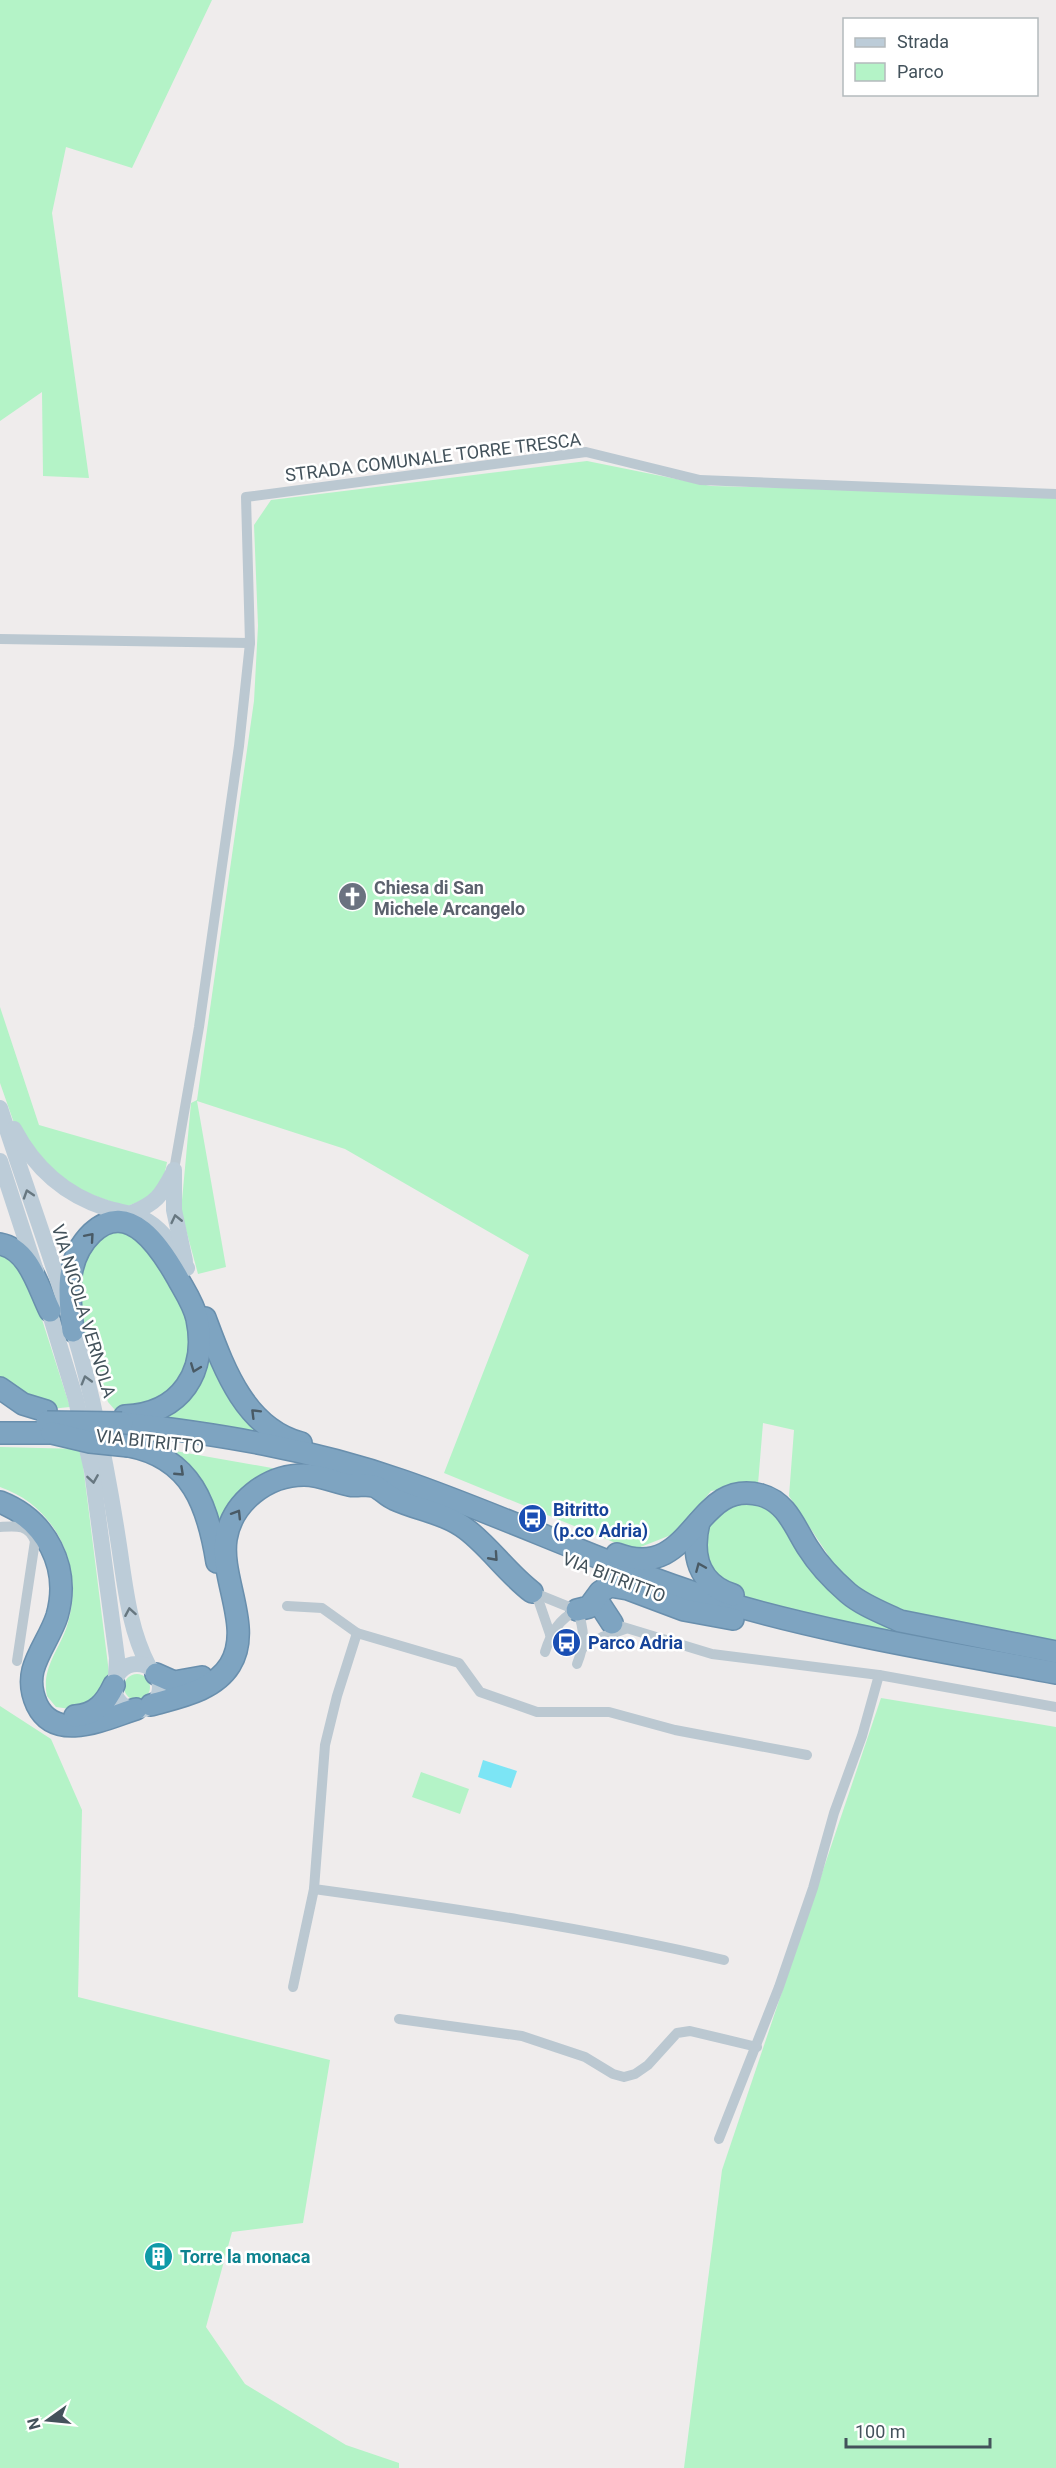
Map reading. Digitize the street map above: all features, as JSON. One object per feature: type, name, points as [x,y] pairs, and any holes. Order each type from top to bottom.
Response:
[{"type":"highway","points":[[73,1331],[68,1278],[86,1239],[97,1228],[114,1221],[128,1223],[144,1231],[163,1253],[190,1300],[196,1316],[200,1355],[195,1372],[182,1392],[166,1406],[122,1429],[151,1452],[172,1464],[198,1493],[212,1530],[228,1627],[224,1657],[208,1674],[184,1683],[174,1683],[152,1671]]},
{"type":"highway","points":[[0,1244],[10,1246],[20,1254],[50,1311]]},
{"type":"highway","points":[[187,1268],[228,1376],[236,1391],[258,1416],[294,1441],[395,1469],[432,1482],[442,1486],[459,1502]]},
{"type":"highway","points":[[0,1388],[49,1422]]},
{"type":"highway","name":"VIA BITRITTO","points":[[3,1430],[49,1422],[83,1421],[262,1456],[374,1485],[671,1599],[733,1619],[818,1642],[1056,1687]]},
{"type":"highway","name":"VIA BITRITTO","points":[[49,1422],[122,1429],[207,1432],[300,1450],[391,1477],[711,1598],[835,1631],[1056,1673]]},
{"type":"highway","points":[[0,1502],[25,1514],[38,1525],[51,1545],[60,1575],[57,1614],[32,1674],[34,1698],[48,1719],[73,1726],[88,1725],[186,1695],[212,1683],[231,1664],[238,1640],[226,1558],[226,1539],[233,1518],[246,1499],[260,1488],[291,1476],[315,1476],[351,1486],[374,1485],[392,1499],[435,1513],[465,1528],[509,1574],[532,1592]]},
{"type":"highway","points":[[0,1492],[31,1507],[45,1519],[57,1536],[69,1572],[70,1593],[67,1612],[41,1680],[42,1695],[47,1706],[55,1712],[69,1716],[83,1715],[96,1710],[107,1700],[115,1682]]},
{"type":"highway","points":[[570,1545],[588,1543],[623,1556],[646,1558],[663,1555],[675,1548],[725,1496],[744,1493],[761,1495],[777,1502],[795,1522],[808,1549],[849,1594],[878,1611],[900,1621],[1056,1652]]},
{"type":"highway","points":[[699,1522],[694,1549],[697,1563],[702,1574],[722,1592],[830,1622],[886,1641]]},
{"type":"highway","points":[[577,1610],[590,1607],[605,1587],[617,1587],[684,1610],[733,1619]]},
{"type":"highway","points":[[597,1600],[621,1626]]},
{"type":"main road","points":[[0,1100],[30,1155],[52,1178],[68,1190],[105,1208],[132,1213],[152,1223],[187,1268]]},
{"type":"main road","name":"VIA NICOLA VERNOLA","points":[[0,1108],[73,1331],[107,1469],[130,1617],[137,1644],[152,1671]]},
{"type":"main road","name":"VIA NICOLA VERNOLA","points":[[0,1161],[50,1311],[76,1400],[92,1471],[117,1658],[115,1682]]},
{"type":"main road","points":[[132,1213],[152,1204],[161,1194],[174,1170]]},
{"type":"main road","points":[[174,1170],[174,1210],[187,1268]]},
{"type":"main road","points":[[134,1664],[152,1671],[160,1687],[143,1707],[123,1704],[118,1699],[115,1682],[126,1666],[134,1664]]},
{"type":"street","name":"STRADA COMUNALE TORRE TRESCA","points":[[250,643],[246,497],[586,452],[700,480],[1056,494]]},
{"type":"street","points":[[0,639],[250,643],[240,747],[199,1027],[174,1170]]},
{"type":"street","points":[[0,1527],[20,1526],[32,1533],[35,1541],[17,1661]]},
{"type":"street","points":[[532,1592],[621,1626],[712,1654],[879,1675],[1056,1707]]},
{"type":"street","points":[[532,1592],[539,1602],[550,1634]]},
{"type":"street","points":[[287,1606],[322,1608],[357,1633],[459,1663],[480,1692],[537,1712],[609,1712],[675,1730],[807,1755]]},
{"type":"street","points":[[545,1652],[550,1634],[569,1614],[577,1610]]},
{"type":"street","points":[[577,1610],[583,1625],[584,1647],[577,1664]]},
{"type":"street","points":[[550,1634],[584,1647],[621,1626]]},
{"type":"street","points":[[293,1988],[314,1889],[325,1745],[337,1696],[357,1633]]},
{"type":"street","points":[[719,2139],[757,2047],[813,1888],[834,1813],[847,1784],[879,1675]]},
{"type":"street","points":[[314,1889],[542,1922],[630,1938],[724,1960]]},
{"type":"street","points":[[399,2019],[522,2036],[585,2058],[624,2077],[635,2074],[648,2065],[677,2033],[690,2031],[757,2047]]},
{"type":"green space","points":[[0,0],[212,0],[132,168],[66,147],[52,213],[89,478],[43,476],[42,392],[0,421]]},
{"type":"green space","points":[[587,461],[711,486],[1056,494],[1056,1642],[907,1613],[874,1598],[830,1569],[828,1555],[789,1496],[794,1430],[763,1423],[758,1484],[711,1491],[676,1533],[633,1550],[444,1473],[529,1255],[345,1149],[197,1101],[226,1267],[198,1274],[181,1211],[191,1103],[197,1100],[254,701],[258,626],[254,525],[271,500]]},
{"type":"green space","points":[[0,1007],[39,1125],[167,1162],[162,1181],[155,1192],[126,1207],[65,1185],[14,1123],[0,1083]]},
{"type":"green space","points":[[127,1231],[150,1244],[189,1314],[192,1370],[168,1395],[126,1410],[115,1410],[108,1402],[75,1308],[75,1280],[97,1236]]},
{"type":"green space","points":[[0,1251],[10,1254],[29,1279],[70,1407],[40,1410],[0,1386]]},
{"type":"green space","points":[[206,1347],[271,1437],[150,1417]]},
{"type":"green space","points":[[0,1447],[81,1449],[109,1673],[101,1699],[70,1709],[56,1707],[47,1696],[46,1677],[64,1635],[72,1604],[69,1562],[62,1543],[51,1525],[37,1509],[20,1496],[0,1487]]},
{"type":"green space","points":[[164,1449],[272,1468],[275,1471],[222,1542]]},
{"type":"green space","points":[[752,1500],[769,1508],[784,1522],[799,1553],[908,1633],[846,1623],[750,1600],[702,1574],[709,1509]]},
{"type":"green space","points":[[137,1674],[146,1678],[150,1687],[146,1696],[137,1700],[128,1696],[124,1687],[128,1678]]},
{"type":"green space","points":[[881,1698],[1056,1727],[1056,2468],[684,2468],[722,2170]]},
{"type":"green space","points":[[0,1706],[51,1739],[82,1810],[78,1997],[330,2060],[303,2223],[232,2232],[206,2327],[245,2384],[346,2445],[399,2463],[399,2468],[0,2468]]},
{"type":"green space","points":[[421,1772],[469,1789],[460,1814],[412,1797]]},
{"type":"water","points":[[483,1760],[517,1771],[511,1788],[478,1777]]},
{"type":"place","name":"Chiesa di San Michele Arcangelo","points":[[353,897]]},
{"type":"place","name":"Bitritto (p.co Adria)","points":[[532,1519]]},
{"type":"place","name":"Parco Adria","points":[[567,1642]]},
{"type":"place","name":"Torre la monaca","points":[[159,2256]]}]
